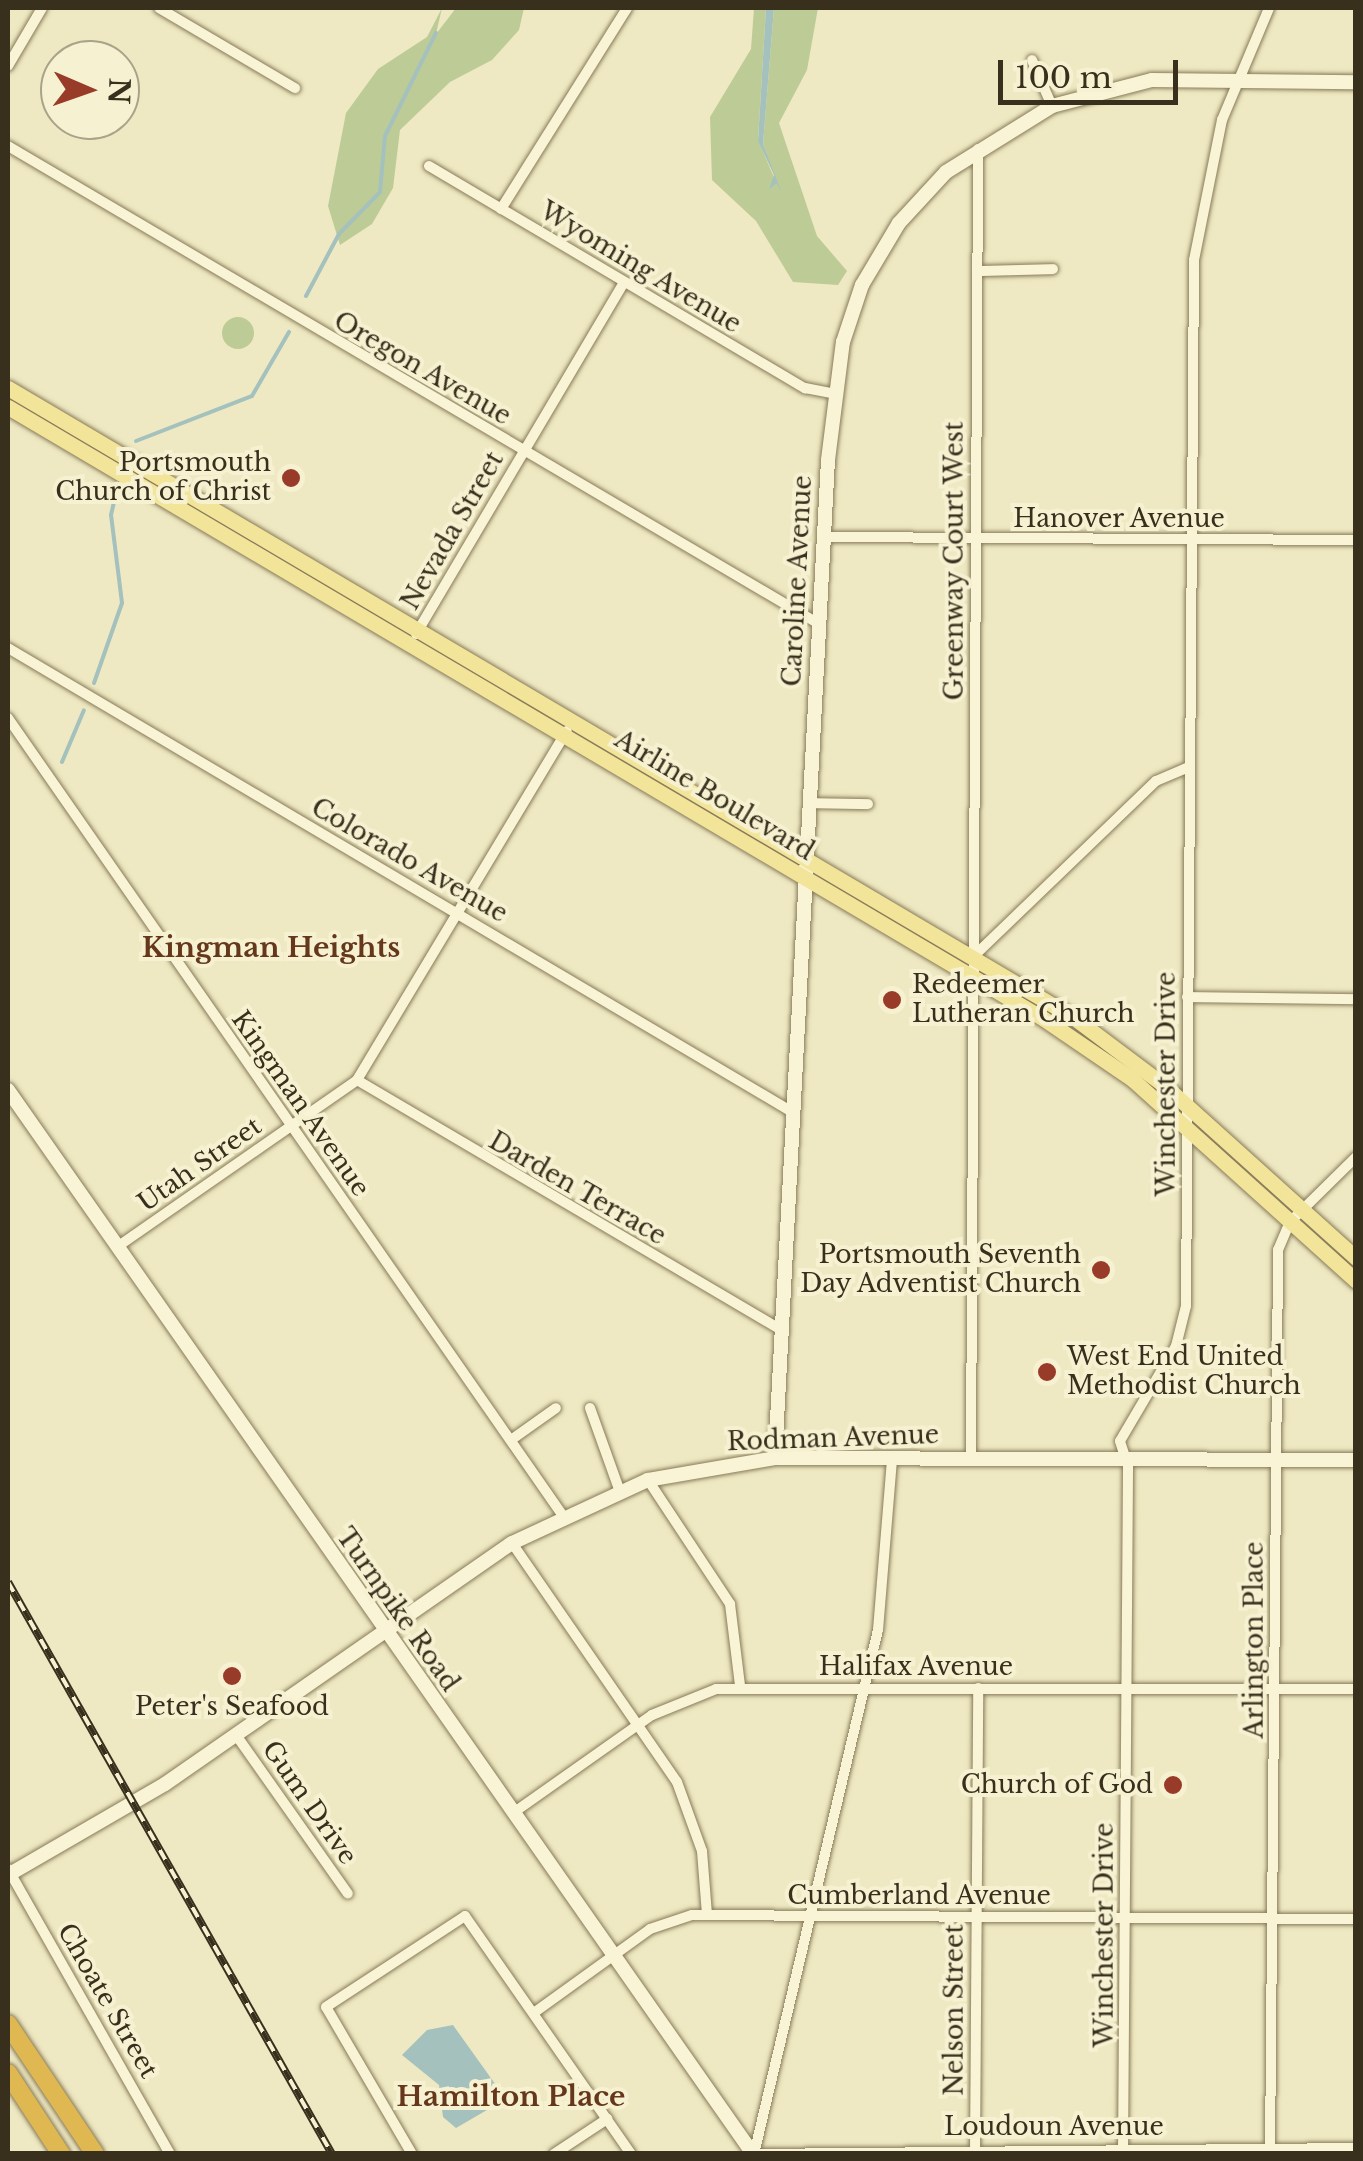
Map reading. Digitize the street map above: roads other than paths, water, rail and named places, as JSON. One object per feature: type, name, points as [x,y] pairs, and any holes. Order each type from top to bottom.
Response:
[{"type":"highway","points":[[8,2024],[95,2154]]},
{"type":"highway","points":[[8,2074],[61,2154]]},
{"type":"main road","name":"Airline Boulevard","points":[[8,388],[1088,1048],[1186,1128],[1356,1281]]},
{"type":"main road","name":"Airline Boulevard","points":[[8,407],[414,638]]},
{"type":"main road","points":[[56,437],[65,422]]},
{"type":"main road","name":"Airline Boulevard","points":[[568,729],[804,858],[1087,1026],[1186,1104],[1356,1258]]},
{"type":"street","points":[[8,66],[42,8]]},
{"type":"street","points":[[159,8],[295,88]]},
{"type":"street","points":[[501,210],[627,8]]},
{"type":"street","name":"Winchester Drive","points":[[1124,2150],[1124,1424],[1185,1321],[1194,260],[1236,79],[1269,8]]},
{"type":"street","points":[[1032,60],[1052,106]]},
{"type":"street","name":"Caroline Avenue","points":[[775,1458],[789,1110],[823,537],[835,394],[873,264],[923,194],[978,146],[1052,106],[1152,80],[1356,82]]},
{"type":"street","name":"Oregon Avenue","points":[[8,146],[819,624]]},
{"type":"street","name":"Greenway Court West","points":[[971,1458],[978,146]]},
{"type":"street","name":"Wyoming Avenue","points":[[429,166],[804,388],[835,394]]},
{"type":"street","points":[[977,271],[1052,270]]},
{"type":"street","name":"Nevada Street","points":[[414,638],[624,282]]},
{"type":"street","name":"Hanover Avenue","points":[[823,537],[1356,540]]},
{"type":"street","name":"Colorado Avenue","points":[[8,648],[789,1110]]},
{"type":"street","name":"Kingman Avenue","points":[[8,718],[561,1513]]},
{"type":"street","name":"Utah Street","points":[[117,1247],[356,1080],[460,914],[568,729]]},
{"type":"street","points":[[973,957],[1156,780],[1189,767]]},
{"type":"street","points":[[808,804],[868,804]]},
{"type":"street","points":[[1187,997],[1356,999]]},
{"type":"street","name":"Darden Terrace","points":[[356,1080],[779,1329]]},
{"type":"street","name":"Turnpike Road","points":[[8,1090],[754,2154]]},
{"type":"street","name":"Arlington Place","points":[[1270,2150],[1278,1250],[1290,1222],[1356,1156]]},
{"type":"street","points":[[511,1440],[556,1408]]},
{"type":"street","points":[[590,1408],[619,1489]]},
{"type":"street","name":"Rodman Avenue","points":[[8,1872],[236,1735],[512,1543],[561,1513],[648,1480],[775,1458],[1356,1460]]},
{"type":"street","points":[[754,2154],[864,1687],[888,1561],[892,1458]]},
{"type":"street","points":[[648,1480],[730,1604],[740,1686]]},
{"type":"street","points":[[512,1543],[638,1725],[697,1827],[708,1914]]},
{"type":"street","name":"Halifax Avenue","points":[[513,1813],[638,1725],[693,1694],[740,1686],[1356,1689]]},
{"type":"street","name":"Nelson Street","points":[[975,2150],[978,1688]]},
{"type":"street","name":"Gum Drive","points":[[236,1735],[348,1894]]},
{"type":"street","name":"Choate Street","points":[[8,1872],[170,2154]]},
{"type":"street","name":"Cumberland Avenue","points":[[535,2012],[664,1922],[708,1914],[1356,1920]]},
{"type":"street","points":[[412,2154],[326,2007],[465,1916],[631,2154]]},
{"type":"street","points":[[554,2154],[608,2119]]},
{"type":"street","name":"Loudoun Avenue","points":[[754,2154],[1356,2148]]},
{"type":"water","points":[[766,8],[774,8],[763,144],[781,191],[776,183],[769,190],[774,175],[758,141]]},
{"type":"water","points":[[453,2025],[498,2088],[487,2110],[456,2128],[443,2117],[439,2085],[402,2055],[427,2030]]},
{"type":"waterway","points":[[306,296],[339,234],[380,192],[385,136],[436,33]]},
{"type":"waterway","points":[[136,441],[252,396],[289,332]]},
{"type":"waterway","points":[[94,683],[122,603],[111,515],[117,489]]},
{"type":"waterway","points":[[62,762],[84,710]]},
{"type":"railway","points":[[8,1582],[332,2154]]},
{"type":"place","name":"Portsmouth Church of Christ","points":[[291,478]]},
{"type":"place","name":"Redeemer Lutheran Church","points":[[892,1000]]},
{"type":"place","name":"Portsmouth Seventh Day Adventist Church","points":[[1101,1270]]},
{"type":"place","name":"West End United Methodist Church","points":[[1047,1372]]},
{"type":"place","name":"Peter's Seafood","points":[[232,1676]]},
{"type":"place","name":"Church of God","points":[[1173,1785]]},
{"type":"district","name":"Kingman Heights","points":[[271,948]]},
{"type":"district","name":"Hamilton Place","points":[[511,2097]]}]
